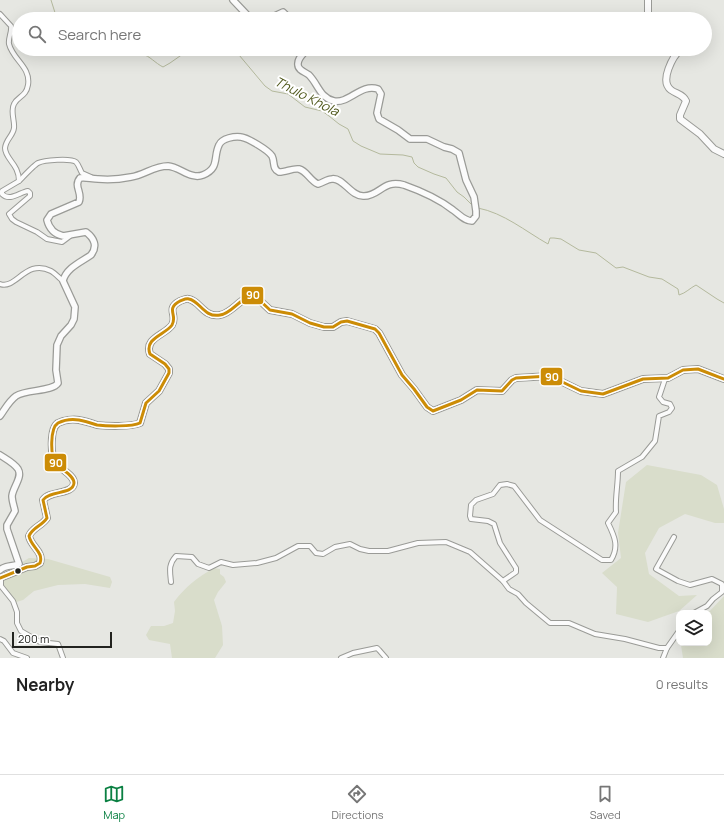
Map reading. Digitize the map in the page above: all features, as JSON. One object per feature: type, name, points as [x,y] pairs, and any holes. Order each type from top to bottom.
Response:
[{"type":"main road","points":[[648,0],[648,12]]},
{"type":"main road","points":[[674,56],[666,78],[667,86],[672,91],[685,98],[686,101],[680,115],[680,119],[700,134],[714,150],[724,154]]},
{"type":"main road","points":[[1,577],[41,562],[40,554],[31,543],[29,536],[33,529],[43,523],[47,518],[43,504],[46,497],[50,494],[69,490],[73,485],[72,477],[53,459],[52,434],[54,427],[60,422],[73,419],[103,425],[134,425],[140,423],[146,403],[158,392],[170,373],[165,364],[150,354],[148,349],[152,340],[172,324],[172,310],[174,305],[186,299],[191,299],[209,314],[216,316],[224,314],[245,298],[254,295],[270,310],[292,314],[307,322],[325,327],[333,327],[341,322],[347,321],[373,327],[379,333],[402,374],[427,407],[433,411],[461,400],[477,390],[502,391],[512,380],[516,378],[550,376],[581,390],[603,394],[643,379],[665,379],[683,370],[698,369],[724,379]]},
{"type":"street","points":[[233,0],[243,12]]},
{"type":"street","points":[[0,14],[11,26],[9,43],[12,51]]},
{"type":"street","points":[[16,56],[27,72],[28,84],[26,94],[15,102],[13,106],[15,124],[14,131],[6,141],[5,147],[7,156],[15,166],[19,175],[19,181]]},
{"type":"street","points":[[63,281],[65,274],[70,269],[94,252],[96,245],[86,232],[82,231],[62,236],[54,232],[48,223],[51,214],[79,202],[80,194],[77,181],[80,178],[85,177],[98,180],[132,177],[153,168],[166,166],[175,167],[193,176],[200,176],[208,172],[214,164],[219,145],[229,138],[241,137],[267,151],[272,156],[275,168],[279,172],[300,169],[318,184],[335,179],[340,181],[356,195],[363,196],[369,196],[388,184],[402,185],[424,193],[452,209],[469,221],[474,219],[476,207],[457,151],[427,140],[410,139],[379,119],[377,113],[381,94],[378,89],[369,88],[342,101],[335,101],[322,95],[309,76],[299,68],[299,58],[301,56]]},
{"type":"street","points":[[72,234],[62,242],[57,242],[47,239],[12,219],[9,214],[30,196],[30,193],[26,191],[14,197],[6,197],[3,196],[2,191],[19,181],[38,164],[70,160],[78,164],[82,173],[98,180]]},
{"type":"street","points":[[0,284],[3,285],[12,283],[28,270],[37,268],[52,271],[63,281],[75,307],[74,319],[71,325],[61,336],[57,345],[56,370],[58,383],[56,386],[53,388],[29,391],[18,395],[9,403],[0,416]]},
{"type":"street","points":[[503,581],[516,572],[516,568],[500,543],[494,524],[488,521],[471,519],[471,505],[476,500],[493,494],[500,485],[506,484],[514,486],[540,520],[602,560],[611,560],[616,552],[615,537],[608,523],[616,512],[615,500],[618,486],[618,471],[642,457],[655,441],[659,416],[669,412],[672,408],[670,404],[663,402],[659,397],[665,379]]},
{"type":"street","points":[[0,455],[13,464],[19,473],[19,478],[14,487],[12,497],[15,511],[7,525],[7,534],[19,564],[17,566],[5,566],[0,570]]},
{"type":"street","points":[[674,537],[656,569],[678,581],[690,585],[712,579],[722,584],[722,592],[707,606],[700,610]]},
{"type":"street","points":[[171,582],[169,567],[176,556],[192,557],[198,564],[209,568],[221,562],[233,565],[257,563],[276,558],[298,546],[310,546],[316,553],[323,554],[335,547],[350,544],[360,549],[369,551],[388,551],[418,543],[446,542],[470,552],[503,581],[509,589],[518,594],[526,603],[550,622],[569,623],[595,634],[625,639],[659,648],[667,648]]},
{"type":"street","points":[[1,577],[1,586],[13,601],[17,612],[17,623],[21,631],[40,642],[58,644],[63,658]]},
{"type":"street","points":[[663,658],[667,648],[676,635]]},
{"type":"street","points":[[0,639],[4,640],[13,653],[27,658]]},
{"type":"street","points":[[341,658],[353,653],[377,648],[386,658]]},
{"type":"green space","points":[[647,465],[701,475],[717,485],[724,509],[724,523],[715,523],[685,514],[659,528],[645,553],[649,574],[679,596],[697,595],[680,610],[676,610],[676,612],[648,622],[616,614],[617,587],[602,573],[621,558],[618,533],[626,482]]},
{"type":"green space","points":[[29,558],[48,559],[110,577],[112,582],[110,588],[85,584],[58,585],[34,591],[23,600],[13,603],[0,589],[0,578],[4,573]]},
{"type":"green space","points":[[214,568],[220,569],[220,574],[224,577],[226,582],[214,600],[222,626],[223,645],[215,658],[172,658],[170,644],[149,640],[146,635],[151,626],[164,626],[173,623],[175,611],[174,602],[192,583]]},
{"type":"green space","points":[[724,596],[724,658],[683,658],[681,646],[712,646],[711,610]]},
{"type":"waterway","name":"Thulo Khola","points":[[51,0],[55,12]]},
{"type":"waterway","name":"Thulo Khola","points":[[148,56],[163,67],[180,56]]},
{"type":"waterway","name":"Thulo Khola","points":[[240,56],[265,86],[272,91],[288,94],[305,107],[322,111],[348,129],[353,141],[361,146],[380,154],[412,157],[414,163],[418,167],[446,178],[457,192],[473,206]]},
{"type":"waterway","name":"Thulo Khola","points":[[478,208],[488,210],[506,218],[548,244],[550,238],[561,239],[579,250],[596,253],[616,268],[623,267],[649,277],[662,279],[678,289],[679,295],[696,285],[724,303]]},
{"type":"transit line","name":"90","points":[[0,578],[40,563],[41,559],[39,553],[29,536],[47,518],[43,500],[46,497],[66,491],[73,487],[74,483],[72,477],[58,465],[54,459],[52,436],[55,426],[66,420],[79,420],[106,426],[125,426],[140,423],[146,403],[159,391],[169,373],[169,369],[165,364],[150,354],[150,344],[152,340],[172,325],[174,318],[173,307],[180,301],[186,299],[193,300],[210,314],[220,315],[225,314],[249,296],[254,295],[270,310],[292,314],[310,323],[324,327],[333,327],[341,322],[347,321],[375,329],[379,333],[402,375],[427,407],[433,411],[461,400],[477,390],[502,391],[512,380],[516,378],[550,376],[581,391],[603,394],[643,379],[668,378],[683,370],[698,369],[724,379]]}]
